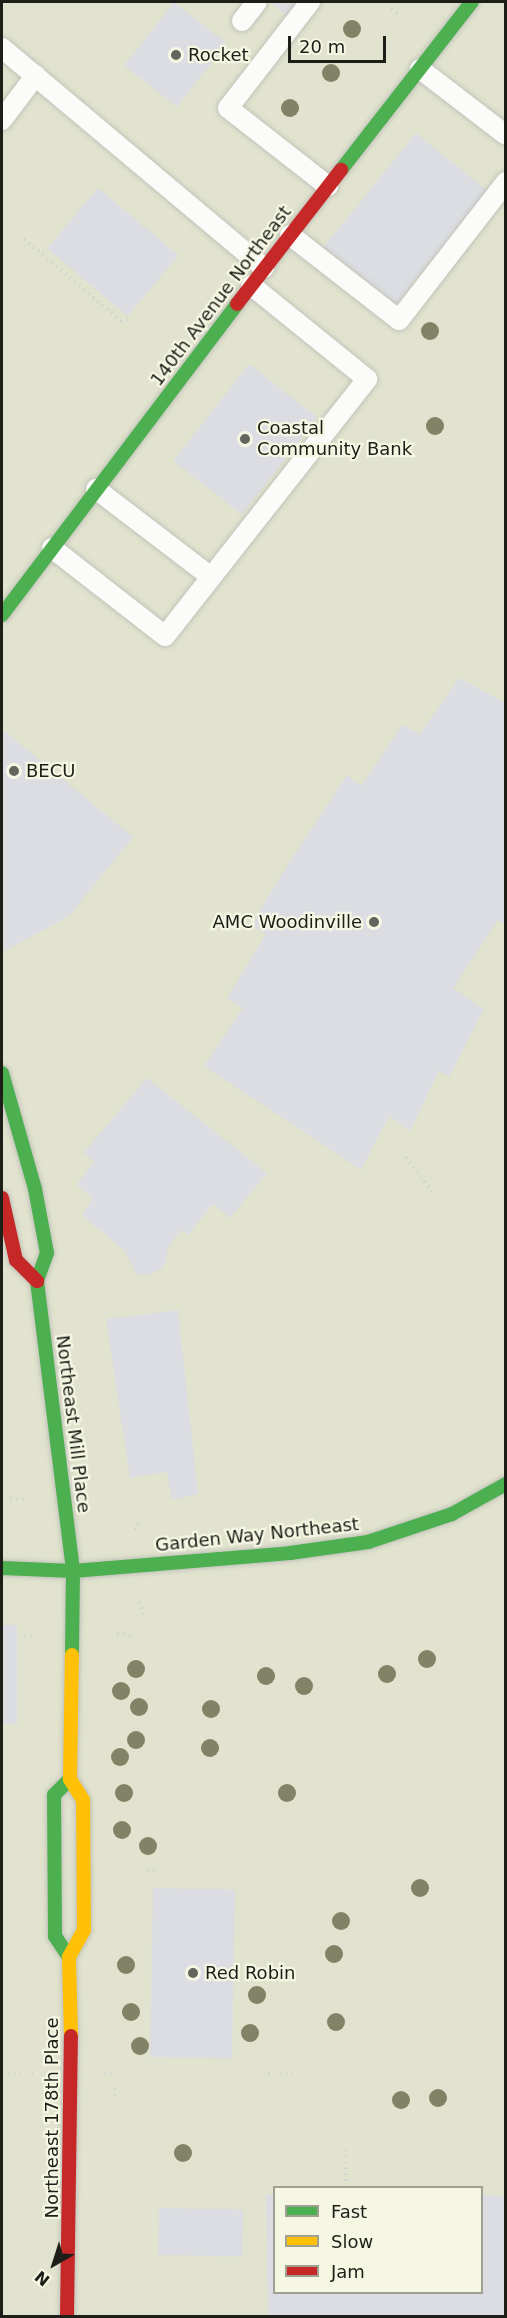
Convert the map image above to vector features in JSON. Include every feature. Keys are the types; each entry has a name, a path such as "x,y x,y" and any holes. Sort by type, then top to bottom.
{"street":[{"name":"140th Avenue Northeast","path":"2,615 264,268 472,2"},
{"name":"Northeast Mill Place","path":"2,1073 36,1189 47,1253 37,1281 73,1571"},
{"path":"2,1198 16,1260 37,1281"},
{"name":"Garden Way Northeast","path":"2,1568 73,1571 290,1553 368,1542 452,1514 506,1484"},
{"path":"69,1957 84,1930 83,1800 70,1779 73,1571"},
{"name":"Northeast 178th Place","path":"67,2316 72,2085 69,1957 55,1936 54,1795 70,1779"}],"lane":[{"path":"242,21 257,2"},
{"path":"310,2 228,108 328,186"},
{"path":"2,48 264,268"},
{"path":"420,69 506,135"},
{"path":"2,120 36,75"},
{"path":"290,235 399,320 506,182"},
{"path":"52,548 165,636 367,378 251,285"},
{"path":"96,489 211,577"}],"path":[{"path":"391,9 399,14"},
{"path":"24,239 121,321 132,318"},
{"path":"406,1157 433,1192"},
{"path":"10,1499 26,1500"},
{"path":"136,1530 139,1518"},
{"path":"140,1602 146,1619"},
{"path":"117,1634 131,1636"},
{"path":"24,1636 35,1635"},
{"path":"147,1870 156,1869"},
{"path":"102,2073 115,2072"},
{"path":"2,2073 34,2073"},
{"path":"268,2073 296,2073"},
{"path":"115,2096 116,2084"},
{"path":"346,2150 346,2181"}],"shaded area":[{"path":"2,2 505,2 505,2316 2,2316"}],"building":[{"name":"Rocket","path":"174,2 227,43 177,107 124,66"},
{"path":"269,2 302,2 290,18"},
{"path":"416,133 487,191 396,304 324,246"},
{"path":"98,188 178,255 128,316 47,249"},
{"name":"Coastal Community Bank","path":"249,364 318,418 242,514 173,461"},
{"name":"AMC Woodinville","path":"459,678 506,703 506,925 498,920 453,988 484,1009 449,1077 439,1071 410,1131 389,1116 361,1170 204,1066 243,1008 227,998 266,934 251,925 292,858 347,775 361,786 402,725 420,734"},
{"path":"2,729 133,837 69,916 5,951 2,943"},
{"path":"147,1078 267,1173 230,1218 213,1204 188,1235 181,1230 167,1249 167,1261 161,1269 148,1275 136,1274 125,1251 82,1215 93,1198 77,1185 94,1161 83,1153"},
{"path":"178,1310 198,1494 172,1500 167,1472 130,1478 106,1319"},
{"path":"2,1625 17,1625 17,1724 2,1724"},
{"name":"Red Robin","path":"153,1888 235,1889 232,2058 150,2057"},
{"path":"266,2195 273,2195 273,2294 483,2294 483,2195 506,2196 506,2316 268,2316"},
{"path":"159,2208 243,2209 242,2256 158,2255"}],"traffic: fast":[{"path":"341,170 472,2"},
{"path":"2,615 237,304"},
{"path":"2,1073 35,1189 47,1253 37,1281 73,1571 72,1655"},
{"path":"2,1568 73,1571 290,1553 368,1542 452,1514 506,1484"},
{"path":"69,1957 55,1936 54,1795 70,1779"}],"traffic: slow":[{"path":"71,2036 69,1957 84,1930 83,1800 70,1779 72,1655"}],"traffic: jam":[{"path":"237,304 341,170"},
{"path":"2,1198 16,1260 37,1281"},
{"path":"67,2316 71,2036"}],"place":[{"name":"Rocket","path":"176,55"},
{"name":"Coastal Community Bank","path":"245,439"},
{"name":"BECU","path":"14,771"},
{"name":"AMC Woodinville","path":"374,922"},
{"name":"Red Robin","path":"193,1973"}]}
